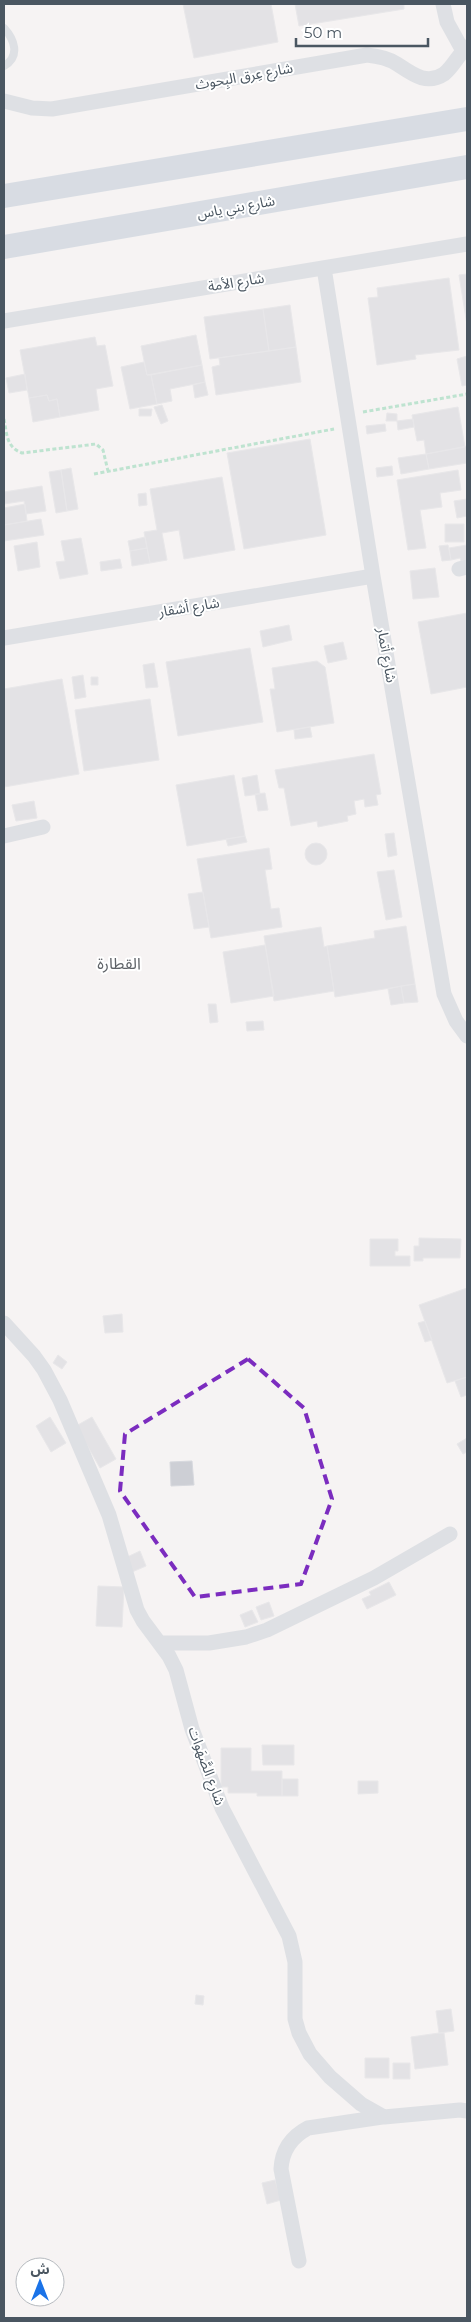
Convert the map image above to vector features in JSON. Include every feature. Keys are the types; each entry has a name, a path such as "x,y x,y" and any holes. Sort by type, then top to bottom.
{"main road":[{"path":"4,196 467,119"},
{"name":"شارع بني ياس","path":"4,248 467,168"}],"street":[{"path":"443,4 447,22 465,49"},
{"name":"شارع عِرق البِحوث","path":"4,101 32,108 52,109 367,55 383,57 419,78 431,78 444,74 465,49"},
{"name":"شارع الأمة","path":"4,321 467,244"},
{"name":"شارع أتمار","path":"324,268 373,576 444,994 452,1014 466,1034"},
{"name":"شارع أشقار","path":"4,638 373,576"},
{"path":"4,836 43,827"},
{"name":"شارع الصَّهَوات","path":"4,1323 34,1356 53,1385 109,1515 137,1610 176,1670 192,1729 222,1808 247,1860 284,1923 295,1962 296,2019 304,2044 317,2064 342,2089 368,2110 384,2117"},
{"path":"160,1643 209,1643 237,1639 267,1630 374,1578 450,1534"},
{"path":"299,2261 281,2161 288,2145 300,2132 308,2128 384,2117 460,2110 467,2111"}],"lane":[{"path":"4,28 13,40 15,49 13,57 4,66"}],"path":[{"path":"94,474 467,394"},
{"path":"4,419 9,445 15,450 22,453 96,444 102,450 108,472"}],"highlighted area":[{"path":"248,1359 304,1408 332,1499 301,1584 195,1597 120,1491 125,1434"}],"building":[{"path":"183,4 271,4 278,42 194,58"},
{"path":"295,4 404,4 404,9 299,26"},
{"path":"467,274 467,325 459,275"},
{"path":"449,278 459,350 415,355 416,359 377,365 368,298 378,297 377,288"},
{"path":"290,305 296,347 269,351 263,309"},
{"path":"263,309 269,351 210,359 204,317"},
{"path":"196,335 202,365 147,375 141,346"},
{"path":"95,337 97,346 105,345 113,386 96,389 99,410 60,417 57,399 49,401 47,395 29,398 20,350"},
{"path":"296,347 301,382 216,395 212,367 220,365 219,358"},
{"path":"467,356 467,385 462,386 457,359"},
{"path":"144,362 147,375 151,375 157,404 130,409 121,367"},
{"path":"202,365 205,382 170,389 172,401 157,404 151,375"},
{"path":"25,374 27,390 9,393 6,378"},
{"path":"205,382 208,395 195,398 193,385"},
{"path":"47,395 49,401 57,399 60,417 33,422 29,398"},
{"path":"162,405 168,421 161,424 154,407"},
{"path":"458,407 465,447 426,454 424,440 417,441 412,415"},
{"path":"139,409 152,409 151,416 139,416"},
{"path":"387,413 397,414 397,421 386,421"},
{"path":"413,419 414,427 398,430 397,421"},
{"path":"385,424 386,431 367,434 366,426"},
{"path":"310,439 326,535 244,549 227,453"},
{"path":"467,446 467,463 429,469 426,454"},
{"path":"426,454 429,469 401,474 398,458"},
{"path":"392,466 393,475 377,477 376,468"},
{"path":"71,468 78,509 67,511 61,470"},
{"path":"61,470 67,511 56,513 49,472"},
{"path":"458,470 461,490 440,493 442,507 420,510 426,548 408,550 397,480"},
{"path":"222,477 235,550 184,559 179,530 162,533 167,560 150,563 144,532 157,530 150,489"},
{"path":"42,486 46,511 26,514 24,501 4,504 4,492"},
{"path":"146,493 147,505 139,506 138,494"},
{"path":"467,499 467,516 457,518 454,501"},
{"path":"25,504 27,521 4,525 4,508"},
{"path":"41,519 44,535 4,541 4,525"},
{"path":"445,524 464,524 464,542 445,542"},
{"path":"145,537 147,548 130,551 128,541"},
{"path":"81,538 88,574 60,579 56,562 65,561 61,541"},
{"path":"37,542 40,567 18,571 14,546"},
{"path":"448,545 451,560 442,561 439,546"},
{"path":"467,545 467,560 461,561 460,558 451,560 449,548"},
{"path":"147,548 150,563 132,566 130,551"},
{"path":"120,559 122,568 101,571 100,562"},
{"path":"435,568 439,597 413,599 410,571"},
{"path":"467,613 467,687 431,694 418,622"},
{"path":"289,625 292,640 263,647 260,631"},
{"path":"343,642 347,659 328,663 324,646"},
{"path":"250,648 263,722 178,736 166,662"},
{"path":"317,661 325,667 334,723 277,732 270,689 275,689 272,668"},
{"path":"154,663 158,687 146,688 143,665"},
{"path":"83,675 86,697 75,699 72,677"},
{"path":"91,677 98,677 98,685 91,685"},
{"path":"62,679 79,774 4,787 4,689"},
{"path":"150,699 159,760 84,771 75,710"},
{"path":"310,727 312,737 295,739 294,730"},
{"path":"374,754 381,794 376,795 378,805 365,807 364,799 354,801 356,814 347,816 348,821 318,827 317,821 291,826 284,788 279,788 275,770"},
{"path":"234,775 245,836 187,846 176,785"},
{"path":"257,775 260,794 245,796 242,778"},
{"path":"265,793 268,810 258,811 255,794"},
{"path":"34,801 37,818 16,821 12,805"},
{"path":"394,833 397,855 388,857 385,834"},
{"path":"245,836 247,842 228,846 226,839"},
{"path":"316,843 324,846 327,854 324,862 316,865 308,862 305,854 308,846"},
{"path":"269,848 272,869 265,870 271,909 279,908 282,927 211,938 197,859"},
{"path":"394,870 402,917 386,920 377,872"},
{"path":"203,892 209,927 194,929 188,894"},
{"path":"406,926 415,984 335,997 327,946 375,938 374,931"},
{"path":"321,927 324,947 327,946 334,991 274,1001 264,936"},
{"path":"265,945 274,996 231,1003 223,952"},
{"path":"415,984 418,1002 404,1003 401,986"},
{"path":"401,986 404,1003 391,1005 388,989"},
{"path":"208,1004 216,1004 218,1022 210,1023"},
{"path":"263,1021 264,1030 247,1031 246,1022"},
{"path":"419,1238 461,1239 460,1258 423,1258 423,1261 414,1261 414,1246 419,1246"},
{"path":"370,1239 398,1239 398,1251 395,1251 395,1256 410,1256 410,1266 370,1266"},
{"path":"467,1288 467,1377 447,1383 419,1305"},
{"path":"122,1314 123,1332 105,1333 103,1316"},
{"path":"425,1321 432,1340 425,1342 418,1323"},
{"path":"58,1355 67,1362 62,1369 53,1363"},
{"path":"467,1377 467,1395 461,1397 455,1381"},
{"path":"50,1417 66,1443 51,1452 36,1426"},
{"path":"92,1417 116,1459 100,1468 76,1426"},
{"path":"467,1438 467,1452 463,1454 457,1444"},
{"path":"192,1461 194,1485 171,1486 170,1462"},
{"path":"140,1551 146,1566 132,1572 125,1558"},
{"path":"389,1582 396,1595 367,1609 362,1599 371,1595 369,1592"},
{"path":"98,1586 124,1587 122,1627 96,1626"},
{"path":"269,1602 274,1616 261,1620 256,1607"},
{"path":"252,1610 258,1622 245,1627 240,1615"},
{"path":"262,1745 294,1745 294,1765 263,1765"},
{"path":"221,1748 251,1748 251,1771 282,1771 282,1796 257,1796 257,1793 228,1793 228,1787 221,1787"},
{"path":"282,1779 298,1779 298,1796 282,1796"},
{"path":"358,1781 378,1781 378,1793 358,1794"},
{"path":"196,1995 204,1996 203,2005 195,2004"},
{"path":"451,2009 454,2031 439,2033 436,2011"},
{"path":"444,2033 448,2065 415,2069 411,2037"},
{"path":"365,2058 389,2058 389,2078 365,2078"},
{"path":"393,2063 410,2063 410,2079 393,2079"},
{"path":"275,2180 281,2200 267,2204 262,2183"}],"district":[{"name":"القطارة","path":"119,963"}]}
